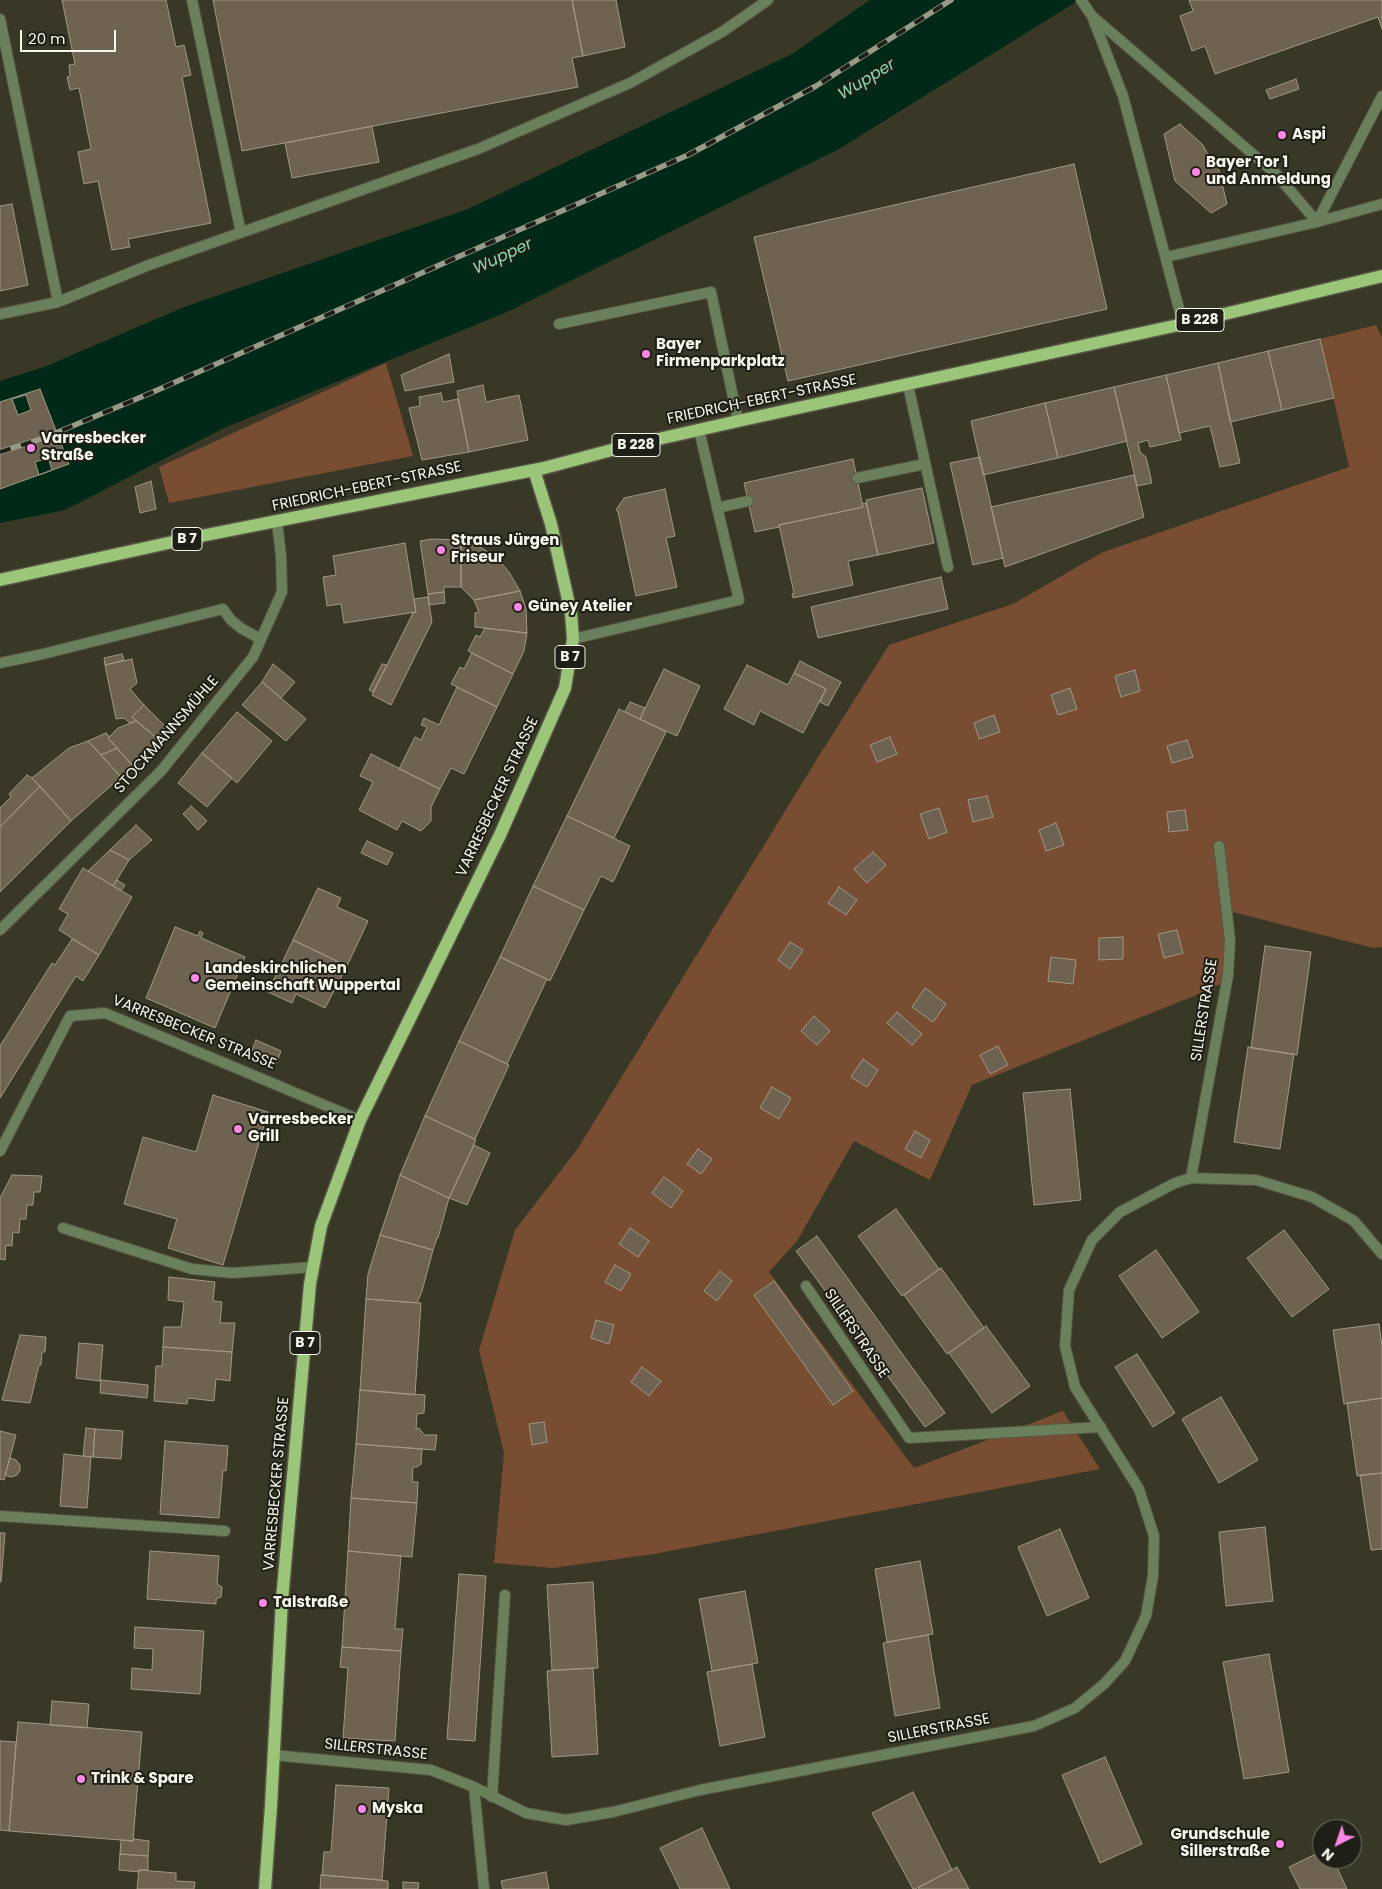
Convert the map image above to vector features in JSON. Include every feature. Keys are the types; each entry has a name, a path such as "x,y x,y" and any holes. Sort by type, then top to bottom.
{"main road":[{"name":"FRIEDRICH-EBERT-STRASSE","path":"0,580 191,538 534,470 738,421 1183,324 1382,276"},
{"name":"VARRESBECKER STRASSE","path":"265,1889 272,1806 282,1600 310,1284 321,1226 360,1120 500,835 565,688 573,639 571,613 551,524 534,470"}],"street":[{"path":"192,0 241,233"},
{"path":"0,314 58,302 149,265 478,149 630,83 722,32 768,0"},
{"path":"1081,0 1092,16 1123,96 1183,324"},
{"path":"1092,16 1276,174 1317,222"},
{"path":"0,19 58,302"},
{"path":"1317,222 1382,96"},
{"path":"1166,257 1317,222 1382,204"},
{"path":"559,324 710,292 738,421"},
{"path":"908,385 948,567"},
{"path":"573,639 739,600 699,430"},
{"path":"857,478 925,464"},
{"path":"717,508 748,501"},
{"name":"STOCKMANNSMÜHLE","path":"0,930 160,771 253,657 282,592 282,556 277,522"},
{"path":"0,664 223,609 231,620 242,629 261,639"},
{"name":"SILLERSTRASSE","path":"1191,1178 1228,975 1230,940 1219,846"},
{"name":"VARRESBECKER STRASSE","path":"0,1151 70,1016 105,1012 360,1120"},
{"name":"SILLERSTRASSE","path":"273,1755 431,1770 474,1787 526,1813 566,1820 613,1812 719,1786 1034,1726 1076,1708 1104,1684 1125,1661 1146,1616 1153,1576 1154,1536 1139,1489 1075,1386 1065,1346 1069,1290 1092,1240 1120,1212 1175,1183 1191,1178 1256,1180 1312,1197 1354,1221 1382,1254"},
{"path":"63,1228 192,1268 233,1274 313,1267"},
{"name":"SILLERSTRASSE","path":"806,1286 909,1438 1100,1427"},
{"path":"0,1516 225,1531"},
{"path":"492,1797 505,1595"},
{"path":"474,1787 484,1889"}],"shaded area":[{"path":"1376,325 1382,337 1382,947 1373,948 1233,912 1232,979 972,1085 930,1180 854,1141 797,1241 769,1272 914,1468 1063,1411 1100,1469 654,1554 553,1568 494,1563 504,1453 479,1350 515,1230 578,1148 889,645 1013,604 1103,552 1349,467 1320,339"},
{"path":"386,363 413,456 169,503 159,467"}],"water":[{"name":"Wupper","path":"870,0 1079,0 839,149 507,312 224,428 65,510 0,523 0,381 44,367 184,307 468,209 792,54"}],"building":[{"path":"62,0 166,0 176,47 184,45 191,75 182,77 211,223 128,239 130,247 112,250 98,181 84,184 78,152 91,149 79,88 70,90 67,77 70,76 69,65 75,64"},
{"path":"213,0 572,0 583,56 572,58 578,87 242,151"},
{"path":"572,0 616,0 625,47 583,56"},
{"path":"1189,0 1382,0 1382,29 1378,17 1215,74 1205,46 1192,51 1180,16 1193,11"},
{"path":"1296,79 1299,89 1270,99 1266,90"},
{"name":"Bayer Tor 1 und Anmeldung","path":"1180,124 1203,145 1207,153 1217,163 1227,204 1211,213 1175,181 1164,134"},
{"path":"372,126 379,162 292,178 285,143"},
{"path":"1074,164 1107,309 788,381 754,237"},
{"path":"12,204 28,285 0,291 0,206"},
{"path":"1320,339 1334,398 1282,410 1268,351"},
{"path":"1268,351 1282,410 1230,422 1218,363"},
{"path":"449,354 454,382 405,391 401,375"},
{"path":"1218,363 1240,463 1220,467 1210,426 1179,433 1166,375"},
{"path":"1166,375 1181,440 1150,447 1148,440 1138,443 1140,452 1146,457 1152,483 1137,486 1114,387"},
{"path":"483,385 486,402 519,395 528,440 469,452 457,391"},
{"path":"1114,387 1127,441 1058,458 1045,403"},
{"name":"Varresbecker Straße","path":"40,389 69,464 0,489 0,402"},
{"path":"441,393 443,402 458,399 469,452 422,460 409,408 420,406 419,397"},
{"path":"26,395 31,410 18,415 12,399"},
{"path":"1045,403 1058,458 983,475 971,421"},
{"path":"980,457 1003,558 973,565 950,463"},
{"path":"48,458 52,470 39,475 35,462"},
{"path":"853,459 863,507 755,532 744,483"},
{"path":"1134,475 1144,517 1005,567 991,507"},
{"path":"151,481 156,509 140,513 135,487"},
{"path":"922,488 934,543 878,555 866,500"},
{"path":"665,489 675,536 666,538 677,587 636,596 616,510 624,498"},
{"path":"866,503 878,555 848,561 853,585 793,598 792,594 794,593 779,525 863,507 862,504"},
{"path":"432,539 461,540 461,587 444,587 444,592 428,594 420,541"},
{"path":"461,540 480,547 496,557 509,572 520,591 474,600 461,587"},
{"path":"405,543 416,612 344,623 341,604 327,606 323,577 336,575 333,556"},
{"path":"941,577 948,609 818,638 811,607"},
{"path":"520,591 526,609 527,633 475,627 475,613 479,612 474,600"},
{"path":"444,592 445,603 429,605 428,594"},
{"path":"428,597 432,622 391,705 372,695 413,613 416,612 414,599"},
{"path":"485,628 527,633 524,651 513,674 468,651 476,635 480,637"},
{"path":"472,653 513,674 497,707 451,684 460,667 464,669"},
{"path":"122,654 124,660 105,665 104,658"},
{"path":"132,659 137,683 130,689 144,705 132,717 136,721 130,723 124,718 116,719 105,665"},
{"path":"800,661 841,682 828,706 820,702 826,689 794,673"},
{"path":"273,664 295,682 281,698 262,682"},
{"path":"382,664 387,665 373,692 369,690"},
{"path":"747,665 788,685 794,673 826,689 803,733 760,711 754,725 724,709"},
{"path":"664,669 700,686 677,736 640,719"},
{"path":"1135,670 1140,691 1121,697 1115,676"},
{"path":"262,682 306,719 286,741 242,705"},
{"path":"457,687 497,707 464,774 451,768 440,789 399,769 415,737 421,740 427,727 421,725 424,718 439,725"},
{"path":"1070,688 1077,709 1058,715 1051,695"},
{"path":"630,702 645,708 640,719 625,712"},
{"path":"144,705 167,728 158,739 132,717"},
{"path":"619,709 666,732 614,838 567,816"},
{"path":"237,712 272,741 237,783 202,753"},
{"path":"994,715 1000,732 979,739 974,723"},
{"path":"136,721 158,739 133,766 108,738 118,728"},
{"path":"106,733 117,748 101,755 88,741"},
{"path":"890,737 897,754 877,762 870,745"},
{"path":"1187,740 1193,757 1172,763 1167,746"},
{"path":"88,741 121,777 71,821 32,778 69,748"},
{"path":"117,748 133,766 121,777 101,755"},
{"path":"202,753 232,778 207,807 178,783"},
{"path":"371,754 440,789 431,807 431,821 421,831 402,821 397,830 359,810 373,782 360,776"},
{"path":"27,775 40,786 0,827 0,808 11,797 9,794"},
{"path":"40,786 71,821 0,892 0,827"},
{"path":"987,796 993,817 973,822 968,800"},
{"path":"191,806 207,821 198,830 183,814"},
{"path":"939,808 947,832 929,839 920,814"},
{"path":"1185,810 1188,830 1169,832 1167,812"},
{"path":"567,816 630,846 613,882 601,876 584,910 533,886"},
{"path":"1056,823 1064,845 1046,851 1039,830"},
{"path":"136,825 152,840 129,860 110,850"},
{"path":"367,841 393,853 387,865 361,853"},
{"path":"110,850 129,860 113,886 88,871"},
{"path":"873,852 886,865 867,883 854,869"},
{"path":"83,868 132,897 99,955 59,930 68,914 59,909"},
{"path":"117,880 125,885 121,891 113,886"},
{"path":"533,886 584,910 550,981 500,957"},
{"path":"839,887 857,900 846,915 828,903"},
{"path":"318,888 341,898 337,907 368,921 347,966 293,940"},
{"name":"Landeskirchlichen Gemeinschaft Wuppertal","path":"175,927 198,936 200,931 203,933 201,938 245,957 215,1028 146,998"},
{"path":"1177,930 1183,953 1164,958 1158,934"},
{"path":"1123,937 1123,959 1099,960 1099,938"},
{"path":"72,939 99,955 83,981 76,976 0,1098 0,1046 52,963 55,965"},
{"path":"293,940 347,966 325,1008 296,994 292,1003 268,992"},
{"path":"790,942 803,950 790,969 778,960"},
{"path":"1265,946 1311,952 1297,1055 1251,1048"},
{"path":"500,957 547,979 507,1064 459,1041"},
{"path":"1051,957 1076,960 1073,984 1048,981"},
{"path":"925,988 946,1004 933,1022 912,1007"},
{"path":"897,1012 922,1034 912,1045 887,1023"},
{"path":"814,1016 830,1031 817,1045 801,1031"},
{"path":"256,1040 281,1051 276,1064 251,1053"},
{"path":"459,1041 509,1065 475,1139 425,1116"},
{"path":"998,1046 1008,1065 990,1074 980,1055"},
{"path":"1248,1047 1294,1054 1280,1149 1234,1142"},
{"path":"863,1059 878,1070 867,1087 851,1077"},
{"path":"772,1087 791,1098 779,1119 760,1108"},
{"path":"1070,1089 1081,1200 1034,1205 1023,1093"},
{"path":"213,1095 268,1112 223,1265 168,1248 177,1219 124,1204 143,1137 196,1152"},
{"path":"425,1116 476,1140 449,1198 400,1175"},
{"path":"915,1131 930,1140 921,1158 905,1149"},
{"path":"474,1145 490,1153 467,1205 449,1198"},
{"path":"698,1149 712,1159 701,1174 687,1164"},
{"path":"12,1175 42,1176 40,1192 34,1192 33,1205 27,1205 26,1219 20,1219 19,1233 13,1232 12,1246 6,1245 5,1260 0,1259 0,1198"},
{"path":"400,1175 449,1198 433,1250 380,1235"},
{"path":"664,1177 683,1191 671,1208 652,1193"},
{"path":"896,1209 939,1269 902,1296 858,1236"},
{"path":"630,1228 649,1241 638,1257 619,1244"},
{"path":"1284,1230 1329,1289 1292,1317 1247,1258"},
{"path":"380,1235 433,1250 417,1303 366,1299 368,1274"},
{"path":"817,1236 945,1413 925,1427 796,1251"},
{"path":"1156,1250 1199,1312 1162,1338 1119,1276"},
{"path":"615,1265 631,1274 621,1291 605,1282"},
{"path":"941,1268 984,1328 947,1354 904,1295"},
{"path":"720,1271 732,1281 717,1301 704,1291"},
{"path":"169,1277 215,1282 213,1301 222,1302 220,1323 235,1323 232,1352 163,1347 164,1327 181,1327 184,1302 168,1300"},
{"path":"774,1281 853,1391 833,1405 754,1295"},
{"path":"366,1299 421,1303 415,1395 360,1390"},
{"path":"596,1320 614,1325 609,1344 591,1338"},
{"path":"1379,1324 1382,1346 1382,1398 1344,1404 1333,1330"},
{"path":"986,1326 1030,1386 992,1413 949,1353"},
{"path":"20,1335 46,1337 45,1352 42,1352 41,1365 39,1365 30,1403 2,1400"},
{"path":"79,1343 103,1345 100,1381 76,1378"},
{"path":"163,1347 232,1352 230,1381 216,1379 214,1401 188,1398 187,1404 154,1401 156,1366 162,1366"},
{"path":"1137,1354 1175,1413 1153,1427 1115,1367"},
{"path":"642,1367 661,1381 649,1396 631,1382"},
{"path":"101,1380 148,1385 147,1398 100,1393"},
{"path":"360,1390 425,1395 424,1413 417,1414 416,1429 419,1428 424,1435 437,1435 435,1450 356,1444"},
{"path":"1221,1397 1258,1460 1219,1483 1182,1419"},
{"path":"1382,1398 1382,1473 1357,1476 1347,1403"},
{"path":"544,1422 547,1442 532,1445 529,1424"},
{"path":"86,1428 95,1429 93,1457 83,1456"},
{"path":"95,1429 123,1431 121,1459 93,1457"},
{"path":"0,1431 16,1435 4,1480 0,1479"},
{"path":"165,1441 228,1446 226,1471 223,1470 219,1518 160,1514"},
{"path":"356,1444 422,1449 421,1464 413,1467 412,1482 418,1482 417,1503 351,1498"},
{"path":"64,1454 91,1457 87,1508 60,1506"},
{"path":"10,1458 16,1460 20,1465 17,1475 11,1477 5,1475"},
{"path":"1382,1473 1382,1549 1371,1550 1360,1475"},
{"path":"351,1498 417,1503 412,1557 348,1551"},
{"path":"1265,1527 1273,1601 1226,1606 1219,1532"},
{"path":"1060,1529 1089,1598 1047,1616 1018,1547"},
{"path":"0,1533 5,1533 1,1582 0,1582"},
{"path":"150,1551 219,1556 217,1584 222,1587 221,1597 216,1599 216,1604 147,1599"},
{"path":"348,1551 401,1556 395,1629 403,1629 401,1651 342,1647"},
{"path":"920,1561 933,1634 887,1642 875,1569"},
{"path":"459,1574 486,1576 475,1741 447,1739"},
{"path":"593,1582 598,1668 552,1670 547,1585"},
{"path":"745,1591 758,1663 712,1671 699,1599"},
{"path":"135,1627 204,1631 200,1694 131,1689 132,1668 152,1670 153,1649 134,1648"},
{"path":"928,1635 940,1708 895,1716 883,1643"},
{"path":"342,1647 401,1651 395,1741 343,1738 348,1668 340,1667"},
{"path":"1269,1654 1289,1772 1244,1779 1223,1662"},
{"path":"752,1664 765,1737 720,1746 707,1672"},
{"path":"593,1668 598,1754 552,1757 547,1671"},
{"path":"52,1701 89,1704 87,1728 50,1725"},
{"path":"18,1722 142,1732 133,1841 9,1831"},
{"path":"0,1741 16,1742 9,1831 0,1830"},
{"path":"1105,1757 1142,1844 1100,1863 1062,1775"},
{"path":"336,1785 389,1788 382,1880 322,1875 324,1852 331,1852"},
{"path":"913,1792 952,1870 915,1889 913,1889 872,1813"},
{"path":"702,1828 730,1889 680,1889 660,1848"},
{"path":"134,1839 149,1841 148,1856 120,1854 121,1840 133,1841"},
{"path":"120,1854 148,1856 148,1870 139,1870 139,1872 119,1870"},
{"path":"1312,1856 1312,1869 1338,1869 1347,1889 1300,1889 1289,1867"},
{"path":"957,1867 969,1889 918,1888"},
{"path":"139,1870 176,1873 176,1881 195,1882 194,1889 137,1889"},
{"path":"546,1872 549,1889 503,1889 501,1881"},
{"path":"321,1875 388,1881 388,1889 320,1889"},
{"path":"403,1882 419,1883 418,1889 403,1889"}],"railway":[{"path":"0,452 44,438 153,392 688,155 816,86 951,0"}],"place":[{"name":"Aspi","path":"1282,135"},
{"name":"Bayer Tor 1 und Anmeldung","path":"1196,172"},
{"name":"Bayer Firmenparkplatz","path":"646,354"},
{"name":"Varresbecker Straße","path":"31,448"},
{"name":"Straus Jürgen Friseur","path":"441,550"},
{"name":"Güney Atelier","path":"518,607"},
{"name":"Landeskirchlichen Gemeinschaft Wuppertal","path":"195,978"},
{"name":"Varresbecker Grill","path":"238,1129"},
{"name":"Talstraße","path":"263,1603"},
{"name":"Trink & Spare","path":"81,1779"},
{"name":"Myska","path":"362,1809"},
{"name":"Grundschule Sillerstraße","path":"1280,1844"}]}
